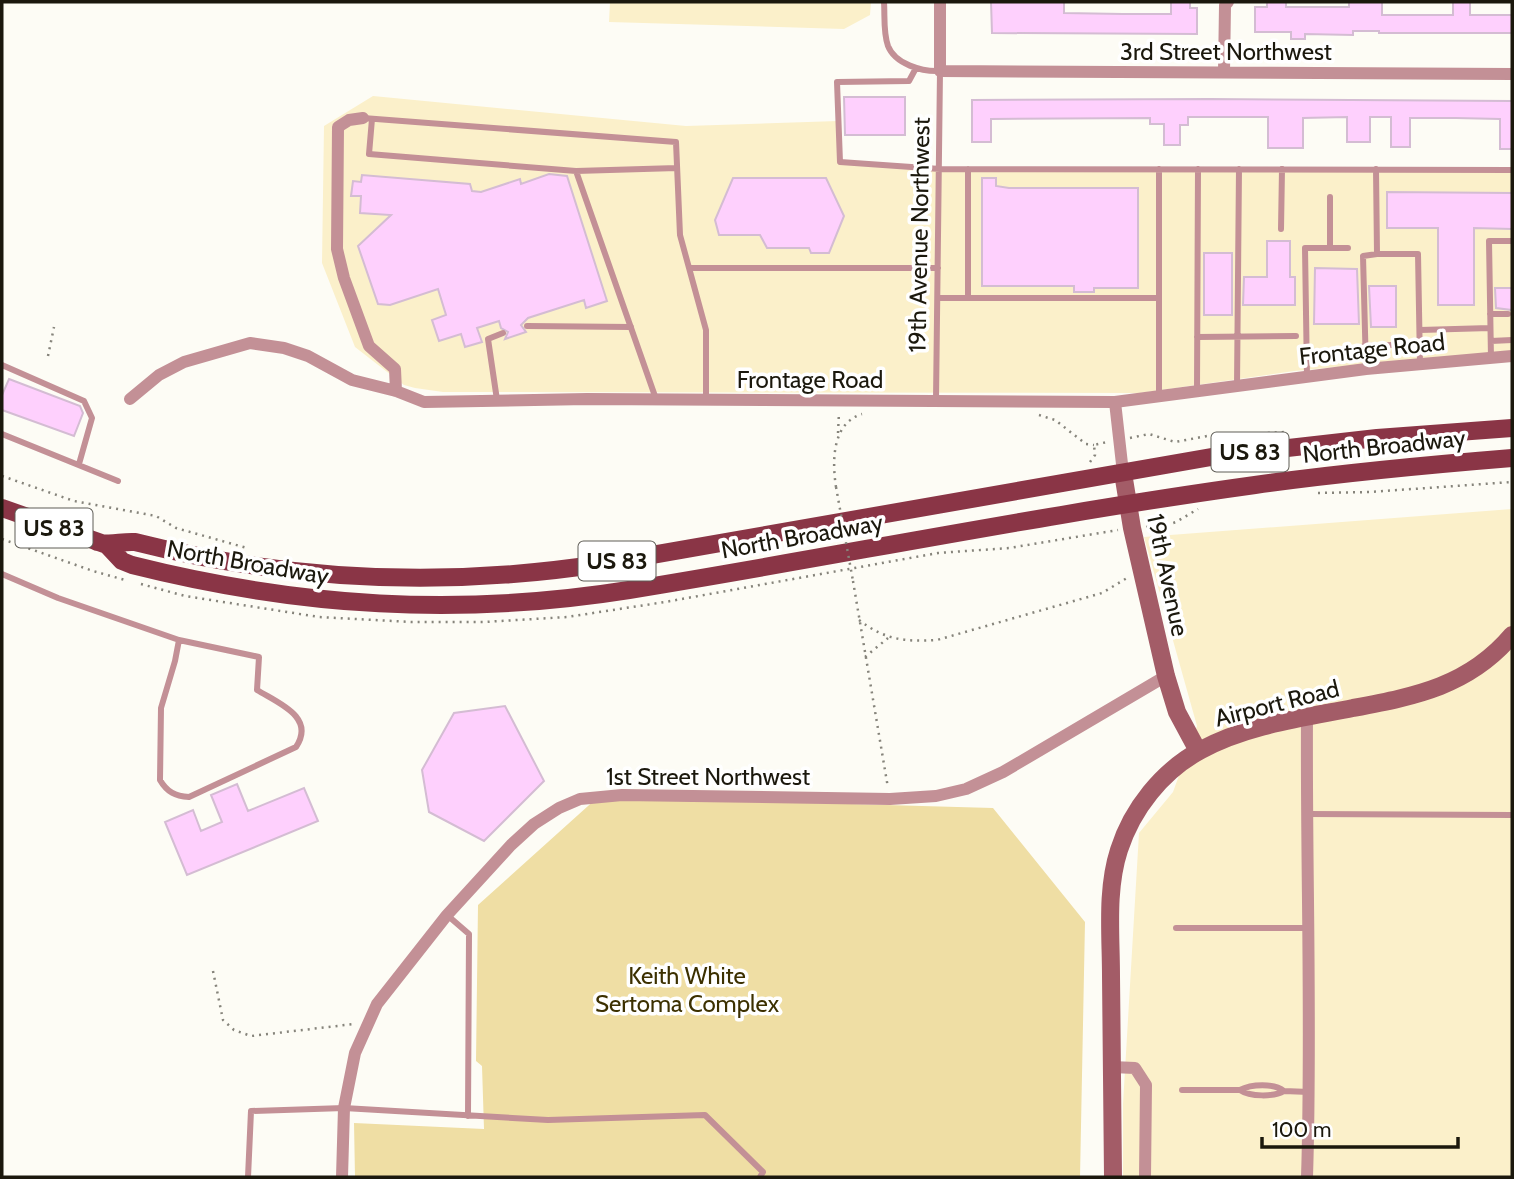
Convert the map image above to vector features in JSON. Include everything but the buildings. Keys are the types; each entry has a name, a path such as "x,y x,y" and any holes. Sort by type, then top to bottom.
{"main road":[{"name":"North Broadway","path":"107,545 123,541 135,542 227,562 323,574 393,578 500,576 606,563 1274,448 1512,428"},
{"name":"North Broadway","path":"2,508 107,545 121,561 132,565 226,587 367,604 499,605 640,588 1128,504 1343,474 1512,458"}],"street":[{"path":"940,2 940,71"},
{"path":"1224,72 1227,2"},
{"name":"3rd Street Northwest","path":"940,71 1512,74"},
{"path":"368,118 349,120 338,127 337,249 344,278 369,346 394,369 396,391"},
{"name":"Frontage Road","path":"130,399 159,375 184,362 250,343 284,348 308,356 352,380 396,391 424,402 656,399 1115,402 1366,369 1512,356"},
{"name":"19th Avenue","path":"1115,402 1128,504 1166,676 1177,712 1198,751"},
{"name":"Airport Road","path":"1113,1177 1110,901 1118,852 1138,808 1174,768 1198,751 1245,731 1434,690 1482,665 1512,635"},
{"name":"1st Street Northwest","path":"342,1177 344,1108 355,1053 377,1004 447,915 512,845 534,824 559,808 580,799 622,795 890,799 936,796 966,789 1051,746 1166,676"},
{"path":"1307,717 1307,1177"},
{"path":"1112,1067 1135,1068 1146,1085 1147,1177"}],"lane":[{"path":"884,2 889,49 905,64 928,72 940,71"},
{"path":"916,68 909,81 837,82 840,162 940,169 1512,170"},
{"name":"19th Avenue Northwest","path":"936,400 940,71"},
{"path":"677,169 576,171 369,153 368,118 676,142 680,235 706,330 706,399"},
{"path":"968,169 968,298"},
{"path":"1159,169 1159,397"},
{"path":"1197,392 1198,169"},
{"path":"1237,386 1239,169"},
{"path":"1281,229 1282,169"},
{"path":"1377,169 1377,254"},
{"path":"576,171 656,399"},
{"path":"1330,197 1330,248"},
{"path":"1492,358 1489,241 1512,241"},
{"path":"1307,377 1305,248 1348,248"},
{"path":"1366,369 1363,256 1377,254 1418,254 1420,364"},
{"path":"689,268 938,268"},
{"path":"938,298 1159,298"},
{"path":"1490,314 1508,314"},
{"path":"527,326 631,327"},
{"path":"1420,330 1490,328"},
{"path":"497,400 488,339 503,332"},
{"path":"1197,337 1296,335"},
{"path":"1491,341 1512,341"},
{"path":"1364,346 1420,344"},
{"path":"2,367 84,401 92,418 79,464"},
{"path":"2,434 118,481"},
{"path":"2,574 58,598 178,640 259,657 257,690 292,713 302,726 302,738 296,747 189,797 177,796 166,789 160,780 161,708 175,661 178,640"},
{"path":"1307,814 1512,815"},
{"path":"447,915 469,934 468,1116"},
{"path":"1176,928 1307,928"},
{"path":"1182,1090 1240,1090 1246,1094 1309,1092"},
{"path":"248,1177 251,1111 344,1108 548,1120 705,1115 763,1172 760,1177"}],"path":[{"path":"48,356 54,327"},
{"path":"839,400 834,472 890,799"},
{"path":"838,433 852,417 866,413"},
{"path":"1040,415 1055,420 1086,444 1094,445 1149,434 1175,442 1207,436 1290,432"},
{"path":"1089,463 1095,455 1094,445"},
{"path":"2,476 74,502 156,516 176,528 251,549"},
{"path":"830,509 844,507"},
{"path":"1114,531 1119,537"},
{"path":"859,620 875,633 888,638 937,640 1102,593 1129,577 1131,572"},
{"path":"865,657 888,638"},
{"path":"213,971 223,1020 234,1030 251,1036 368,1022"}],"shaded area":[{"path":"610,2 871,2 870,15 844,29 609,22"},
{"path":"373,96 686,126 838,121 840,162 940,169 1512,171 1512,351 1294,371 1140,393 443,392 415,388 404,385 355,347 322,263 324,126"},
{"path":"1512,509 1512,1177 1123,1177 1123,1104 1139,833 1173,792 1197,726 1144,537"}],"green space":[{"name":"Keith White Sertoma Complex","path":"598,797 993,808 1085,922 1080,1177 355,1177 354,1123 484,1129 482,1066 476,1061 478,905"}]}
